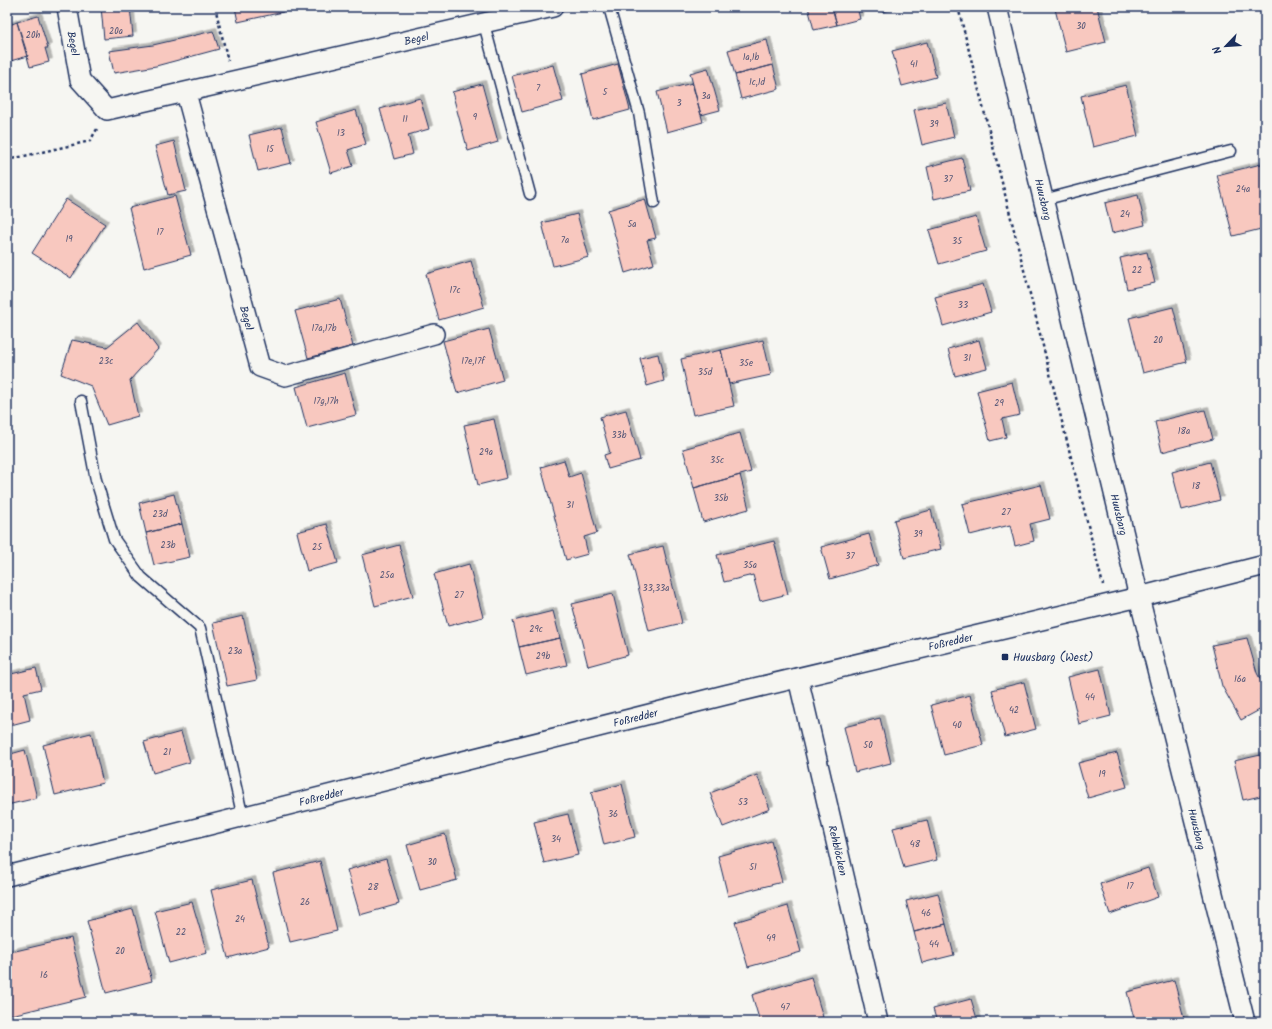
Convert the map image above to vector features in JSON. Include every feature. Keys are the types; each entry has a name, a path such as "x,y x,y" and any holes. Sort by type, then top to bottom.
{"street":[{"name":"Begel","path":"67,7 80,80 107,110 186,93 553,7"},
{"name":"Huusbarg","path":"1000,8 1043,200 1139,597 1245,1022"},
{"name":"Begel","path":"186,93 260,367 285,376 434,334"},
{"name":"Foßredder","path":"7,876 243,818 724,695 1139,597 1265,564"},
{"name":"Rehblöcken","path":"798,678 878,1022"}],"lane":[{"path":"609,7 639,112 654,203"},
{"path":"484,24 530,194"},
{"path":"1043,200 1231,151"},
{"path":"81,401 96,480 114,539 141,577 200,628 243,818"}],"path":[{"path":"215,7 233,82"},
{"path":"958,7 1108,604"},
{"path":"7,160 90,141 107,110"}],"building":[{"path":"101,7 130,7 133,36 104,39"},
{"path":"235,7 282,7 283,12 238,22"},
{"path":"808,7 832,7 837,25 814,30"},
{"path":"832,7 857,7 860,19 837,25"},
{"path":"880,7 903,7 882,12"},
{"path":"1063,7 1097,7 1106,42 1066,52 1055,9"},
{"path":"38,16 48,48 45,48 49,62 30,67 17,22"},
{"path":"17,22 28,56 7,62 7,26"},
{"path":"213,31 219,49 156,66 114,73 109,51 153,45"},
{"path":"767,40 773,65 735,75 728,50"},
{"path":"927,42 936,77 902,86 892,51"},
{"path":"618,64 630,110 593,120 582,74"},
{"path":"553,65 563,101 522,112 512,76"},
{"path":"773,65 779,89 741,99 735,75"},
{"path":"708,68 720,110 701,115 690,73"},
{"path":"692,83 703,122 667,132 657,92"},
{"path":"482,84 498,142 468,151 452,92"},
{"path":"1126,85 1138,136 1093,147 1081,96"},
{"path":"420,98 429,129 408,135 413,154 394,159 380,109"},
{"path":"946,103 954,137 922,145 914,110"},
{"path":"356,110 366,144 348,150 353,166 331,173 316,122"},
{"path":"282,127 291,163 258,171 249,135"},
{"path":"174,141 186,191 168,195 155,146"},
{"path":"962,158 970,191 934,199 927,167"},
{"path":"1265,163 1265,203 1261,204 1265,228 1233,236 1217,175"},
{"path":"1138,195 1145,225 1112,233 1105,203"},
{"path":"175,196 191,255 144,268 129,208"},
{"path":"66,199 105,224 71,278 32,253"},
{"path":"645,199 656,238 647,240 654,264 625,273 608,210"},
{"path":"577,214 589,257 553,266 542,223"},
{"path":"976,217 986,251 939,264 929,230"},
{"path":"1147,252 1155,283 1127,289 1120,258"},
{"path":"471,261 484,307 439,320 426,274"},
{"path":"983,284 991,312 943,326 935,297"},
{"path":"340,299 353,346 308,358 295,311"},
{"path":"1173,307 1187,362 1143,373 1129,318"},
{"path":"138,322 158,349 130,380 138,416 107,425 91,386 61,374 72,340 107,347"},
{"path":"489,329 503,380 457,393 443,341"},
{"path":"763,340 771,375 729,384 721,350"},
{"path":"979,340 987,368 955,376 948,349"},
{"path":"721,350 734,406 693,415 681,359"},
{"path":"658,354 664,381 647,386 640,358"},
{"path":"345,373 356,415 307,428 296,387"},
{"path":"1012,382 1020,415 1002,419 1006,437 990,441 977,391"},
{"path":"626,410 640,460 608,469 604,455 610,453 600,417"},
{"path":"1205,410 1213,439 1162,452 1155,422"},
{"path":"494,419 507,478 478,485 464,425"},
{"path":"740,433 751,472 694,488 683,449"},
{"path":"564,460 569,477 581,473 597,533 584,537 588,554 566,560 541,467"},
{"path":"1210,462 1220,500 1182,510 1172,472"},
{"path":"740,475 749,509 703,522 694,488"},
{"path":"1041,485 1050,519 1030,524 1034,541 1015,546 1010,525 970,535 962,504"},
{"path":"174,494 182,524 146,533 139,503"},
{"path":"931,510 941,549 904,558 894,520"},
{"path":"182,524 190,557 154,565 146,533"},
{"path":"327,524 338,563 307,571 297,532"},
{"path":"869,534 878,565 830,579 821,547"},
{"path":"774,541 788,594 760,601 753,575 724,582 717,555"},
{"path":"399,545 413,596 375,606 362,555"},
{"path":"663,546 682,623 649,631 630,554"},
{"path":"469,564 483,617 448,626 434,574"},
{"path":"613,594 628,655 588,666 572,604"},
{"path":"553,611 560,638 519,647 513,621"},
{"path":"243,616 257,680 227,686 213,623"},
{"path":"560,638 567,665 526,675 519,647"},
{"path":"1247,638 1257,673 1265,688 1265,707 1241,720 1222,686 1212,645"},
{"path":"36,668 41,689 24,693 30,720 7,726 7,675"},
{"path":"1100,669 1111,716 1079,724 1068,677"},
{"path":"1024,682 1036,729 1005,737 992,690"},
{"path":"970,695 983,745 944,755 931,705"},
{"path":"880,718 891,763 855,772 844,727"},
{"path":"181,732 190,762 153,773 144,742"},
{"path":"91,733 103,783 55,795 43,745"},
{"path":"25,750 37,798 7,805 7,755"},
{"path":"1117,753 1127,787 1088,798 1078,763"},
{"path":"1265,754 1265,795 1243,800 1234,761"},
{"path":"757,775 770,809 723,827 710,793"},
{"path":"622,784 635,837 604,845 591,792"},
{"path":"568,814 578,855 544,863 534,822"},
{"path":"927,820 937,860 904,868 893,828"},
{"path":"445,834 457,880 420,890 407,845"},
{"path":"771,841 782,882 728,896 718,856"},
{"path":"386,859 399,904 360,915 347,870"},
{"path":"320,861 337,931 290,942 273,873"},
{"path":"1148,868 1158,897 1110,914 1100,884"},
{"path":"252,880 269,947 228,958 211,890"},
{"path":"938,893 946,924 914,932 906,901"},
{"path":"192,902 207,953 169,963 155,911"},
{"path":"788,906 801,952 748,967 735,922"},
{"path":"133,909 152,981 106,993 87,921"},
{"path":"946,924 954,955 922,963 914,932"},
{"path":"71,938 86,997 7,1016 7,953"},
{"path":"811,977 823,1017 806,1022 760,1022 752,995"},
{"path":"1174,980 1185,1022 1135,1022 1127,992"},
{"path":"971,999 978,1022 937,1022 933,1009"}],"place":[{"name":"Huusbarg (West)","path":"1005,657"}]}
